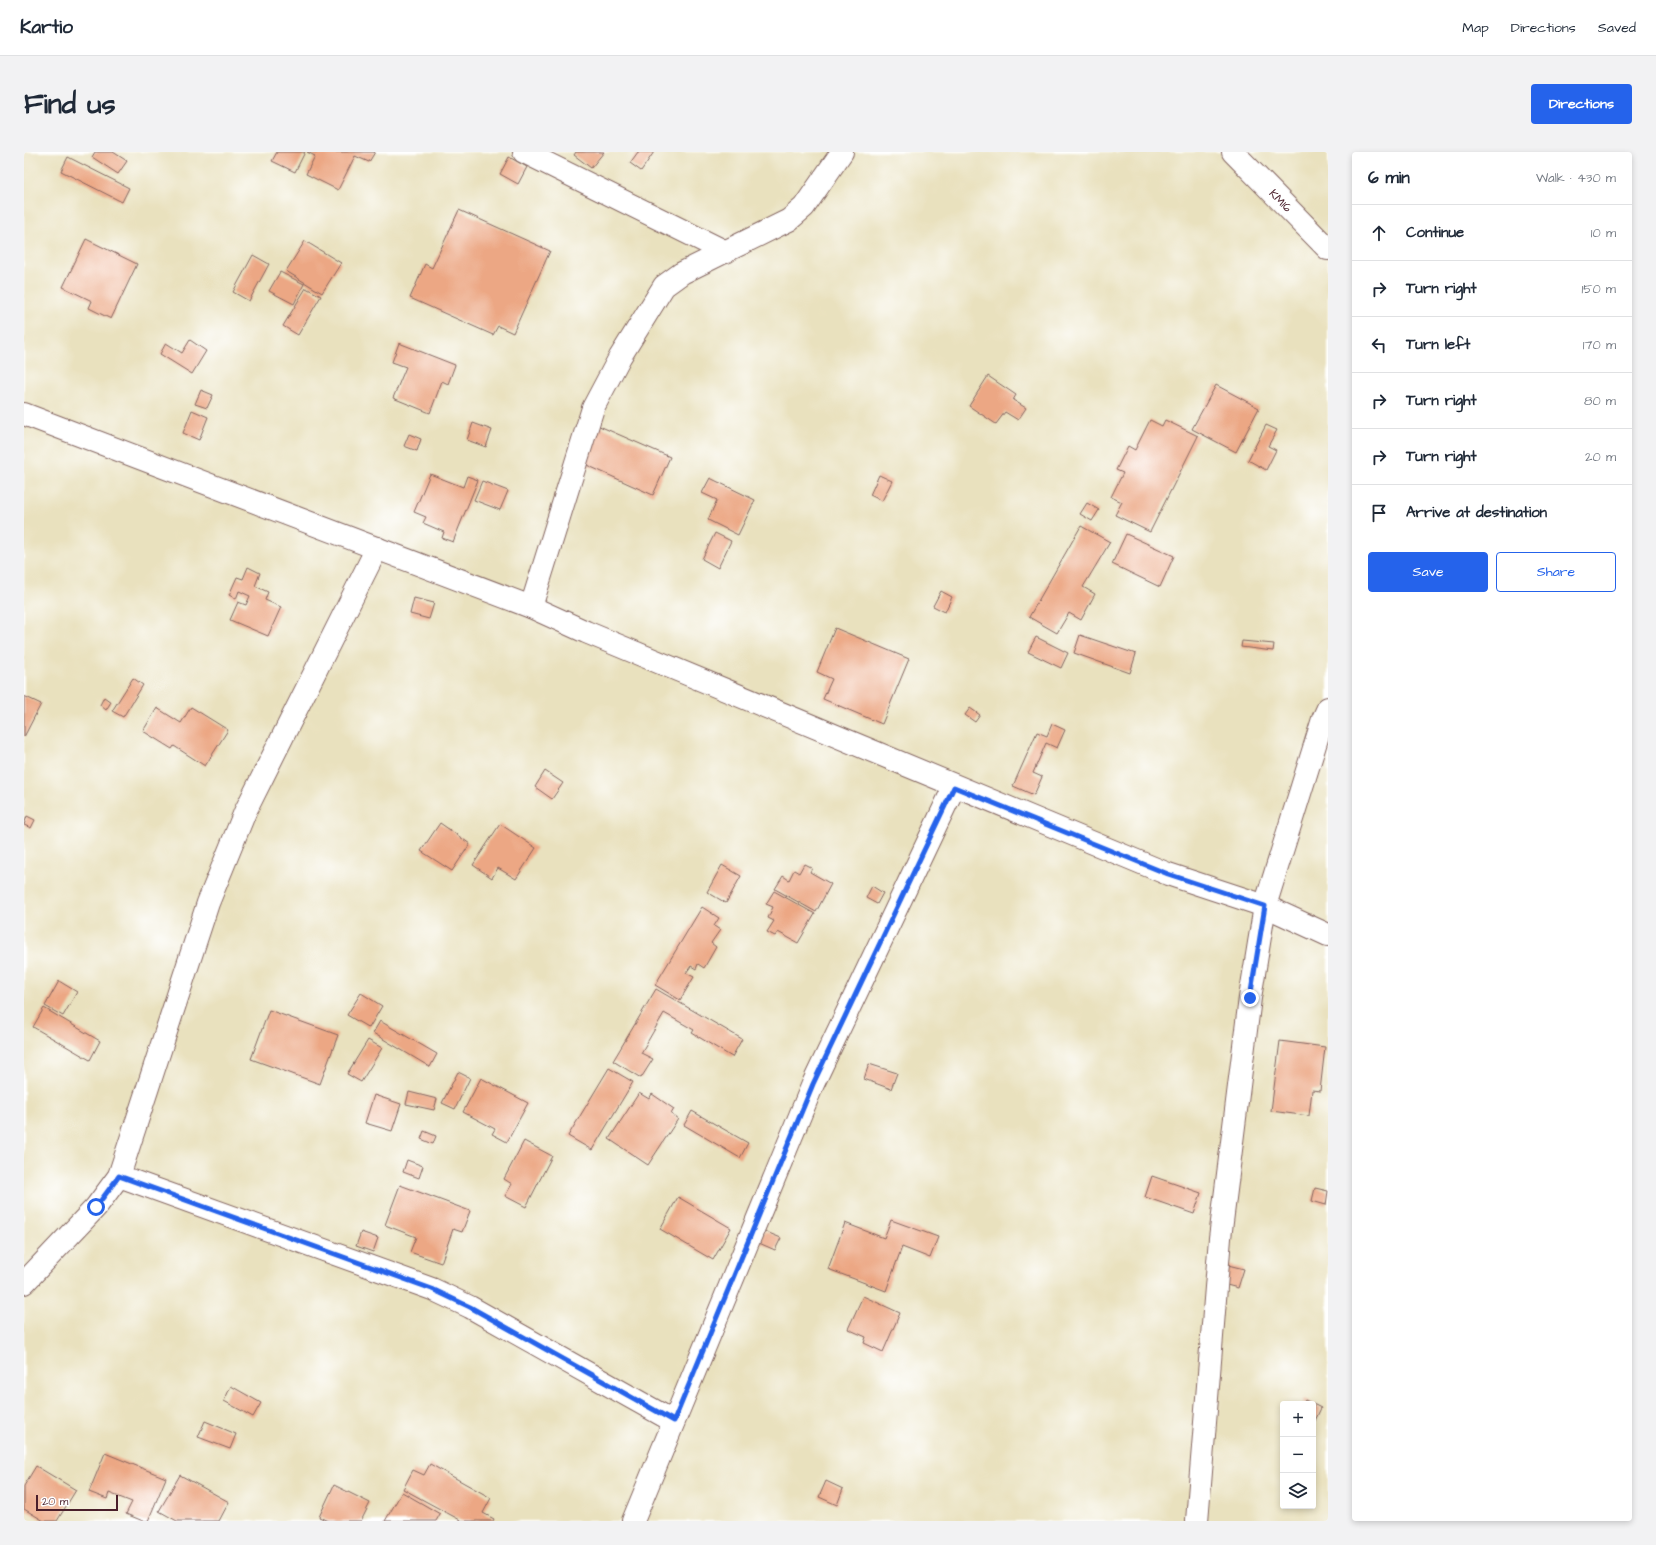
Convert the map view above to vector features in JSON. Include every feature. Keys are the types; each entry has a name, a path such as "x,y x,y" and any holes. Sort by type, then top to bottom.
{"street":[{"path":"524,152 726,252"},
{"path":"531,607 593,408 620,357 664,286 682,273 789,220 804,207 842,152"},
{"name":"KM16","path":"1232,152 1328,249"},
{"path":"24,414 531,607 586,632 954,787 1168,874 1265,906 1328,935"},
{"path":"24,1283 96,1207 119,1176 208,903 245,812 377,548"},
{"path":"1197,1521 1220,1238 1250,998 1265,906 1323,719 1328,708"},
{"path":"633,1521 813,1084 954,787"},
{"path":"119,1176 432,1289 470,1307 674,1421"}],"building":[{"path":"95,152 113,152 127,161 118,174 92,157"},
{"path":"277,152 305,152 295,172 272,161"},
{"path":"307,152 375,152 369,162 355,156 338,190 306,174 315,156"},
{"path":"576,152 604,152 591,168 574,155"},
{"path":"638,152 654,152 641,171 630,163"},
{"path":"68,157 129,188 122,202 61,171"},
{"path":"509,157 527,167 518,184 500,174"},
{"path":"459,210 550,251 513,333 498,326 493,335 410,298 425,264 432,268"},
{"path":"86,239 137,264 111,319 89,308 92,301 63,287"},
{"path":"305,241 341,263 322,293 286,271"},
{"path":"253,255 269,264 249,301 233,292"},
{"path":"280,272 304,284 294,304 269,291"},
{"path":"306,288 321,296 298,335 283,326"},
{"path":"190,340 206,351 192,374 160,354 166,343 182,353"},
{"path":"399,343 455,365 448,384 442,381 430,413 393,398 406,367 392,362"},
{"path":"988,376 1016,395 1013,400 1026,408 1018,420 1005,412 996,424 969,406"},
{"path":"1216,385 1259,408 1236,452 1192,429"},
{"path":"201,390 213,395 207,408 195,404"},
{"path":"192,410 208,417 199,440 183,433"},
{"path":"1150,420 1162,426 1165,420 1198,436 1150,532 1115,515 1122,502 1111,497 1123,473 1116,470 1128,446 1135,450"},
{"path":"473,423 492,430 486,447 467,440"},
{"path":"597,425 670,457 653,495 580,462"},
{"path":"1266,425 1277,430 1268,446 1276,450 1266,470 1248,460"},
{"path":"409,434 421,439 417,451 404,446"},
{"path":"430,474 463,487 467,476 478,480 453,542 442,538 444,532 423,523 426,517 414,512"},
{"path":"879,475 892,481 882,501 870,495"},
{"path":"710,478 755,500 738,535 708,520 717,500 702,493"},
{"path":"482,481 508,491 500,510 474,500"},
{"path":"1087,503 1099,510 1092,521 1080,514"},
{"path":"1081,526 1110,542 1083,587 1095,594 1081,620 1069,613 1057,633 1029,617"},
{"path":"715,533 731,541 718,568 702,559"},
{"path":"1126,534 1174,556 1160,587 1112,564"},
{"path":"248,567 260,573 255,586 268,592 265,600 281,607 268,636 230,620 238,602 246,605 250,596 239,591 236,599 229,595 237,577 243,579"},
{"path":"941,591 952,597 945,612 933,606"},
{"path":"414,598 434,603 429,619 410,614"},
{"path":"835,628 909,659 882,724 823,699 832,679 817,672"},
{"path":"1080,635 1136,654 1130,673 1074,653"},
{"path":"1036,637 1068,653 1061,668 1028,652"},
{"path":"1242,641 1274,644 1273,651 1241,647"},
{"path":"133,678 143,685 123,717 112,711"},
{"path":"24,696 41,704 24,737"},
{"path":"104,697 111,702 106,710 100,705"},
{"path":"191,707 228,730 205,766 174,746 172,749 143,731 157,708 181,723"},
{"path":"970,708 980,715 975,722 965,715"},
{"path":"1052,724 1065,730 1057,748 1046,743 1033,773 1042,777 1034,795 1013,786 1037,732 1047,736"},
{"path":"545,771 563,783 552,799 535,787"},
{"path":"27,816 35,820 31,828 24,825"},
{"path":"440,823 470,844 452,871 421,851"},
{"path":"500,824 536,848 516,879 498,868 492,878 473,865"},
{"path":"804,864 812,868 810,872 831,884 816,912 775,889 783,876 789,880 794,870 799,873"},
{"path":"722,865 741,876 726,903 707,892"},
{"path":"872,886 883,893 877,904 866,898"},
{"path":"774,891 815,914 798,943 778,932 775,936 767,932 774,921 768,918 773,907 766,904"},
{"path":"702,907 719,918 714,926 720,930 711,943 716,947 704,968 698,964 696,969 691,966 686,973 694,977 680,1000 655,985"},
{"path":"59,981 77,992 63,1016 45,1006"},
{"path":"656,989 742,1039 732,1057 692,1033 694,1030 664,1013 641,1053 653,1059 641,1078 613,1061"},
{"path":"361,993 382,1006 369,1028 347,1015"},
{"path":"44,1008 100,1041 90,1060 33,1027"},
{"path":"269,1010 338,1035 320,1084 251,1059"},
{"path":"380,1021 437,1054 430,1067 373,1033"},
{"path":"368,1040 382,1048 361,1082 347,1074"},
{"path":"1280,1041 1325,1047 1320,1091 1312,1090 1309,1116 1271,1111"},
{"path":"869,1064 897,1073 891,1089 864,1079"},
{"path":"609,1068 633,1082 592,1150 568,1136"},
{"path":"458,1072 470,1078 455,1109 442,1103"},
{"path":"481,1078 528,1103 507,1142 492,1134 495,1129 463,1112"},
{"path":"409,1092 437,1099 434,1110 406,1104"},
{"path":"639,1093 649,1099 652,1094 674,1109 671,1114 678,1119 648,1165 609,1139"},
{"path":"374,1095 401,1104 392,1131 365,1123"},
{"path":"692,1111 748,1143 740,1158 684,1125"},
{"path":"424,1131 436,1136 433,1144 421,1139"},
{"path":"524,1141 552,1156 526,1207 505,1196 512,1184 504,1179"},
{"path":"407,1160 423,1166 419,1178 403,1172"},
{"path":"1152,1176 1201,1193 1194,1214 1145,1197"},
{"path":"400,1185 470,1211 462,1232 453,1229 441,1263 410,1252 416,1237 385,1225"},
{"path":"1315,1188 1328,1191 1326,1205 1312,1201"},
{"path":"678,1197 731,1228 713,1260 660,1229"},
{"path":"891,1220 938,1237 930,1258 902,1247 886,1291 828,1269 845,1223 884,1238"},
{"path":"764,1231 781,1238 775,1250 759,1243"},
{"path":"361,1232 378,1238 373,1252 356,1246"},
{"path":"1228,1265 1244,1269 1238,1288 1223,1284"},
{"path":"863,1296 900,1313 883,1352 864,1343 866,1337 848,1329"},
{"path":"231,1386 261,1403 253,1417 224,1401"},
{"path":"1316,1406 1321,1408 1316,1419"},
{"path":"205,1421 236,1434 230,1449 198,1437"},
{"path":"105,1453 166,1478 148,1521 143,1521 126,1514 132,1502 109,1493 107,1499 89,1492"},
{"path":"430,1464 491,1498 483,1513 494,1519 493,1521 462,1521 403,1489 413,1470 424,1475"},
{"path":"36,1466 76,1490 57,1521 44,1521 24,1509 24,1486"},
{"path":"180,1475 229,1502 219,1521 177,1521 159,1511"},
{"path":"826,1481 843,1489 837,1505 819,1497"},
{"path":"334,1485 370,1503 361,1521 328,1521 319,1517"},
{"path":"402,1492 440,1514 436,1521 385,1521"}],"route":[{"path":"96,1207 119,1176 432,1289 470,1307 674,1421 813,1084 954,787 1168,874 1265,906 1250,998"}]}
